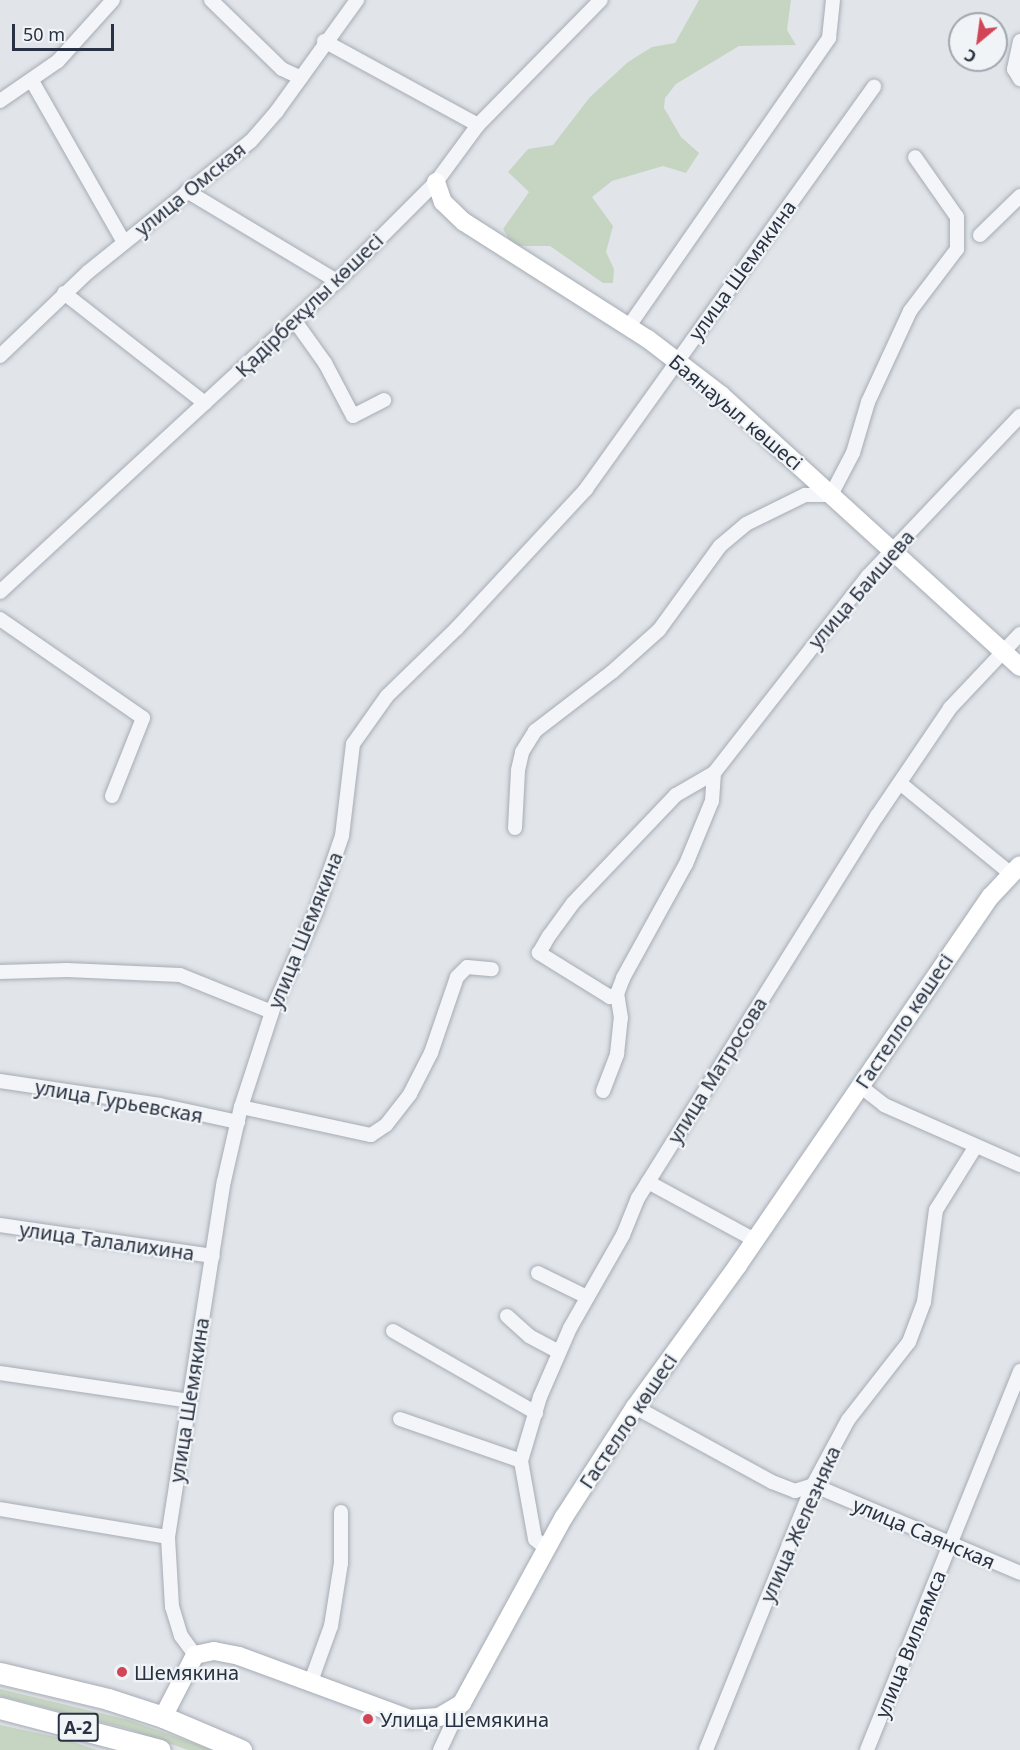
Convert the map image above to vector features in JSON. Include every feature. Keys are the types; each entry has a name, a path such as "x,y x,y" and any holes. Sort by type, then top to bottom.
{"main road":[{"name":"A-2","path":"0,1673 108,1699 163,1716"},
{"name":"A-2","path":"0,1708 108,1734 160,1750"},
{"path":"163,1716 241,1750"}],"street":[{"path":"0,101 58,61 113,0"},
{"path":"210,0 282,69 301,78"},
{"name":"улица Омская","path":"0,356 64,293 251,141 301,78 324,40 357,0"},
{"name":"Қадірбекұлы көшесі","path":"0,592 337,281 436,182 478,125 601,0"},
{"path":"628,327 829,38 833,0"},
{"path":"324,40 478,125"},
{"path":"1020,41 1014,69 1020,79"},
{"path":"32,81 124,242"},
{"name":"улица Шемякина","path":"195,1655 181,1636 172,1607 168,1537 213,1256 241,1107 272,1012 316,910 342,836 353,744 361,727 387,696 565,514 874,86"},
{"path":"515,828 518,771 522,752 535,731 612,672 659,630 720,546 746,524 805,495 831,495 853,453 868,402 910,311 957,249 957,217 915,157"},
{"name":"Баянауыл көшесі","path":"436,182 442,202 464,222 628,327 677,360 721,395 1020,667"},
{"path":"187,191 337,281"},
{"path":"980,235 1020,196"},
{"path":"64,293 205,403"},
{"path":"295,321 325,363 352,416 384,400"},
{"name":"улица Баишева","path":"617,994 610,998 539,953 573,903 662,809 688,785 714,773 892,550 1020,416"},
{"path":"0,619 143,718 112,796"},
{"name":"улица Матросова","path":"546,1548 535,1539 521,1461 559,1352 587,1298 648,1182 900,783 950,708 1020,634"},
{"path":"603,1091 617,1054 621,1018 617,994 686,864 712,801 714,773"},
{"path":"900,783 1015,870"},
{"name":"Гастелло көшесі","path":"462,1703 546,1548 635,1407 755,1240 972,923 1015,870"},
{"path":"241,1107 371,1135 386,1125 410,1094 431,1053 457,977 467,967 492,969"},
{"path":"0,972 67,970 180,975 272,1012"},
{"name":"улица Гурьевская","path":"0,1081 160,1105 238,1122"},
{"path":"860,1086 884,1105 1020,1165"},
{"name":"улица Железняка","path":"706,1750 813,1485 848,1420 909,1342 924,1302 936,1210 976,1146"},
{"path":"648,1182 755,1240"},
{"name":"улица Талалихина","path":"0,1225 213,1256"},
{"path":"538,1273 587,1298"},
{"path":"507,1316 529,1336 559,1352"},
{"path":"393,1331 536,1413"},
{"name":"улица Вильямса","path":"867,1750 1020,1371"},
{"path":"0,1373 189,1401"},
{"name":"улица Саянская","path":"635,1407 772,1482 795,1491 813,1485 1020,1573"},
{"path":"400,1419 521,1461"},
{"path":"0,1509 168,1537"},
{"path":"310,1684 331,1626 341,1563 341,1512"},
{"path":"163,1716 195,1655 214,1651 239,1656 410,1719 439,1718 462,1703"},
{"path":"440,1750 462,1703"},
{"path":"108,1734 126,1750"}],"green space":[{"path":"699,0 791,0 787,30 796,45 739,46 676,84 665,98 664,108 681,137 699,153 686,173 663,166 612,181 592,197 613,226 606,252 614,269 613,283 603,283 550,246 513,246 503,229 529,192 508,172 528,149 553,145 590,97 628,62 652,47 675,43"},
{"path":"0,1689 129,1720 213,1750 188,1750 128,1729 0,1696"},
{"path":"0,1725 65,1739 97,1750 0,1750"}],"place":[{"name":"Шемякина","path":"122,1672"},
{"name":"Улица Шемякина","path":"368,1719"}]}
